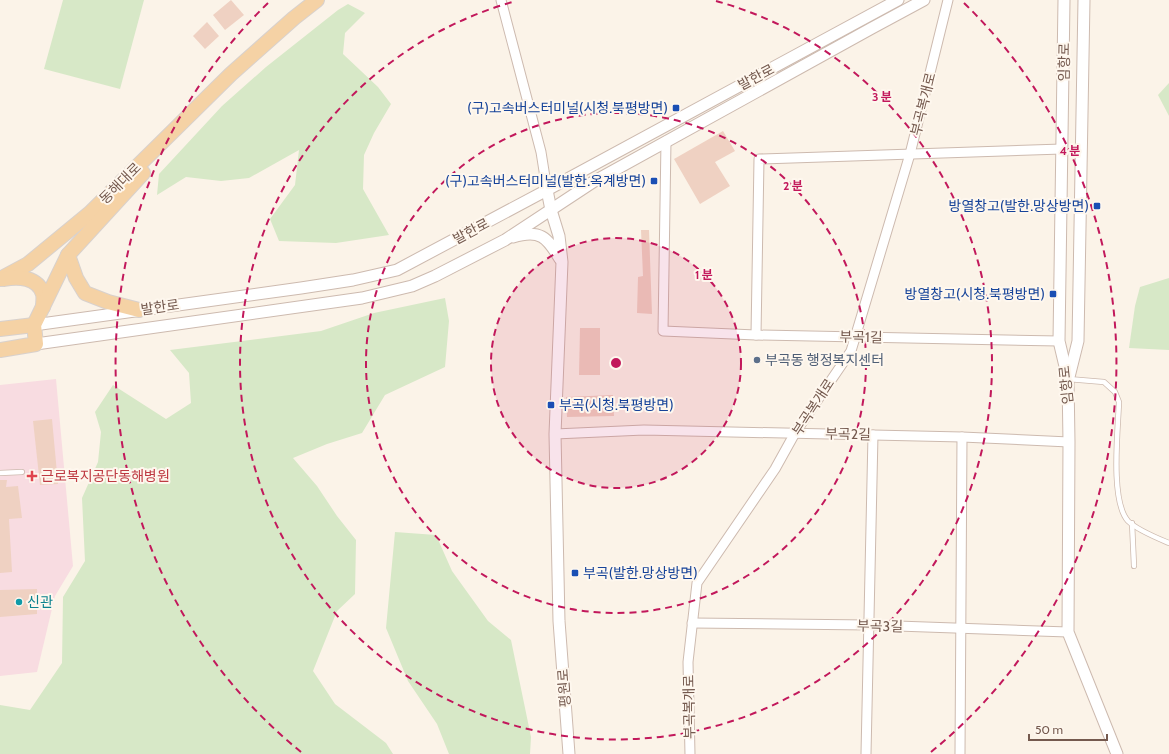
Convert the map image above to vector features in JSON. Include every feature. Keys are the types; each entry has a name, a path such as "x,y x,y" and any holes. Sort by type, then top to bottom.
{"main road":[{"name":"동해대로","path":"0,280 28,264 90,213 231,74 294,18 318,0"},
{"name":"동해대로","path":"34,325 68,255 231,74"},
{"path":"68,255 76,278 85,292 108,302 140,310"},
{"path":"0,280 13,277 35,281 43,294 44,307"},
{"path":"2,327 4,349 36,344 34,325"},
{"name":"발한로","path":"2,327 34,325"}],"street":[{"path":"501,0 541,152 548,190"},
{"name":"발한로","path":"34,325 301,288 353,280 397,270 548,190 898,0"},
{"name":"발한로","path":"36,344 356,299 412,286 435,276 505,240 593,182 924,0"},
{"name":"부곡복개로","path":"690,754 688,662 697,583 775,469 795,433 850,351 910,154 948,0"},
{"path":"1068,379 1078,341 1084,0"},
{"name":"임항로","path":"1063,2 1059,341 1068,379 1068,632 1117,754"},
{"name":"부곡1길","path":"666,141 663,331 756,335 1059,341"},
{"path":"756,335 759,159 1062,149"},
{"name":"평원로","path":"548,190 551,210 559,236 562,262 555,434 559,621 569,754"},
{"path":"505,240 526,234 541,236 550,243 562,262"},
{"name":"부곡2길","path":"555,434 644,430 962,437 1069,442"},
{"path":"866,754 873,435"},
{"path":"960,754 962,628 962,437"},
{"name":"부곡3길","path":"692,623 868,625 1068,632"}],"lane":[{"path":"1068,379 1104,382 1115,392 1119,402 1116,486 1120,507 1128,521 1151,536 1169,543"},
{"path":"0,473 22,472"},
{"path":"1132,523 1134,566"}],"shaded area":[{"name":"근로복지공단동해병원","path":"56,379 73,566 55,596 37,672 0,676 0,385"}],"green space":[{"path":"63,0 144,0 120,89 44,69"},
{"path":"348,4 365,13 345,33 343,54 378,87 391,104 374,133 364,155 363,189 389,235 336,243 279,241 270,219 295,185 299,150 249,178 221,181 186,177 157,195 159,174 222,106 266,67 338,10"},
{"path":"1169,83 1169,116 1158,95"},
{"path":"1169,278 1169,350 1129,348 1135,306 1140,287"},
{"path":"445,298 449,321 445,367 385,395 362,433 327,444 293,458 317,486 337,516 356,540 355,594 337,611 313,671 335,704 386,743 393,754 0,754 0,705 30,710 62,663 63,597 85,561 82,498 98,462 101,432 95,412 113,385 166,419 191,403 189,373 170,350 321,331 374,313"},
{"path":"395,532 436,535 452,571 488,621 511,640 531,737 530,754 449,754 437,724 408,681 386,628"}],"building":[{"path":"231,0 244,15 225,30 213,15"},
{"path":"207,22 219,36 205,49 193,36"},
{"path":"723,131 735,151 715,162 730,186 700,204 674,159"},
{"path":"641,230 649,230 652,314 637,313 638,277 643,276"},
{"path":"580,328 600,328 600,375 579,375"},
{"path":"613,395 614,416 567,417 566,397"},
{"path":"52,419 58,484 40,485 33,421"},
{"path":"0,480 7,480 6,487 18,486 22,518 9,519 12,572 0,573"},
{"name":"신관","path":"37,589 37,614 0,617 0,590"}],"place":[{"name":"(구)고속버스터미널(시청.북평방면)","path":"676,108"},
{"name":"(구)고속버스터미널(발한.옥계방면)","path":"654,181"},
{"name":"방열창고(발한.망상방면)","path":"1097,206"},
{"name":"방열창고(시청.북평방면)","path":"1053,294"},
{"name":"부곡동 행정복지센터","path":"757,360"},
{"name":"부곡(시청.북평방면)","path":"551,405"},
{"name":"근로복지공단동해병원","path":"32,476"},
{"name":"부곡(발한.망상방면)","path":"575,573"},
{"name":"신관","path":"19,602"}]}
